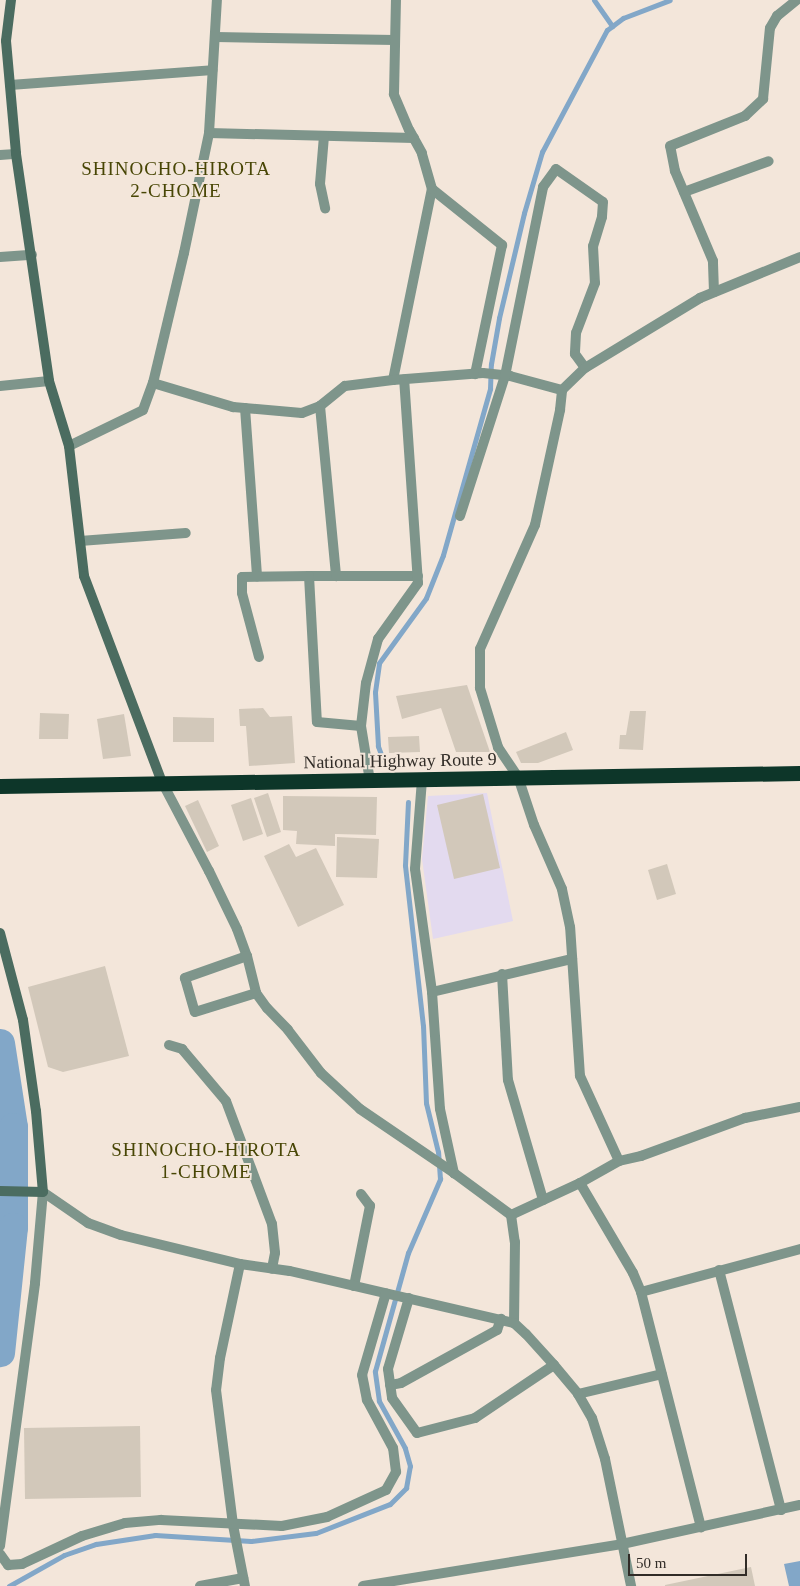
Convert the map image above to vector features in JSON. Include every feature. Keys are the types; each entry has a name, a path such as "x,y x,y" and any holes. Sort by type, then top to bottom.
{"highway":[{"name":"National Highway Route 9","path":"0,786 800,773"}],"street":[{"path":"11,0 3,40 10,85 16,154 49,380 69,446 84,576 162,782 209,871 247,956 256,993 320,1073 360,1109 454,1173 511,1215 515,1242 514,1324"},
{"path":"69,446 143,410 153,383 184,253 209,133 217,0"},
{"path":"393,380 432,189 422,154 394,94 396,0"},
{"path":"714,292 713,261 675,171 670,146 745,116 763,99 770,28 777,16 797,0"},
{"path":"216,37 395,40"},
{"path":"10,85 212,70"},
{"path":"209,133 414,138"},
{"path":"324,136 320,184 325,208"},
{"path":"0,154 16,154"},
{"path":"684,192 769,161"},
{"path":"460,516 505,376 543,187 556,169 604,202 602,217 593,246 595,283 576,333 575,354 584,368"},
{"path":"432,189 502,245 475,374"},
{"path":"0,257 32,255"},
{"path":"619,1161 580,1076 570,927 562,889 534,825 518,777 498,747 480,688 480,649 535,525 562,390 584,368 700,298 800,258"},
{"path":"153,383 233,407 302,412 320,406 345,386 404,379 475,374 505,376 562,390"},
{"path":"370,781 361,726 366,683 378,639 418,583 409,480 404,379"},
{"path":"0,386 49,380"},
{"path":"320,406 336,576"},
{"path":"245,408 257,577"},
{"path":"80,541 186,533"},
{"path":"309,576 317,722 361,726"},
{"path":"259,657 242,593 242,577 418,576"},
{"path":"422,780 415,869 432,992 440,1109 454,1173"},
{"path":"0,934 23,1020 36,1110 43,1192 35,1283 0,1546"},
{"path":"247,956 185,978 195,1012 256,993"},
{"path":"432,992 572,958"},
{"path":"502,974 508,1080 543,1200"},
{"path":"169,1045 182,1049 226,1102 272,1224 275,1252 272,1269"},
{"path":"511,1215 580,1183 619,1161 641,1156 745,1118 800,1106"},
{"path":"580,1183 641,1292 701,1527"},
{"path":"0,1191 43,1192 88,1223 121,1235 240,1264 409,1298 501,1319 514,1324 526,1334 578,1394 598,1433 631,1586"},
{"path":"354,1286 370,1206 361,1194"},
{"path":"641,1292 800,1249"},
{"path":"200,1586 244,1582 233,1525 216,1390 220,1358 240,1264"},
{"path":"719,1270 781,1510"},
{"path":"0,1554 8,1565 22,1564 82,1536 125,1523 161,1520 282,1526 327,1517 386,1490 396,1472 393,1448 367,1400 362,1375 386,1293"},
{"path":"409,1298 388,1369 392,1398 418,1434 475,1418 554,1365"},
{"path":"390,1385 401,1383 497,1330 501,1319"},
{"path":"578,1394 662,1374"},
{"path":"363,1586 622,1544 800,1505"}],"shaded area":[{"path":"487,793 513,921 433,939 422,859 428,796"}],"water":[{"path":"800,1561 800,1586 789,1586 784,1564"}],"building":[{"path":"467,685 490,752 456,752 441,708 402,719 396,696"},
{"path":"263,708 270,717 292,716 295,763 249,766 246,726 240,726 239,709"},
{"path":"630,711 646,711 643,750 619,749 620,735 626,735"},
{"path":"40,713 69,714 68,739 39,739"},
{"path":"124,714 131,756 103,759 97,719"},
{"path":"173,717 214,718 214,742 173,742"},
{"path":"566,732 573,750 538,763 521,763 516,752"},
{"path":"419,736 420,752 389,753 388,737"},
{"path":"268,793 281,832 267,837 254,798"},
{"path":"483,794 500,868 454,879 437,805"},
{"path":"283,796 377,797 376,835 335,834 335,846 296,844 297,831 283,830"},
{"path":"251,798 263,834 243,841 231,805"},
{"path":"198,800 219,846 207,852 185,806"},
{"path":"337,837 379,839 377,878 336,877"},
{"path":"289,844 296,857 316,848 344,905 298,927 264,856"},
{"path":"667,864 676,894 657,900 648,870"},
{"path":"105,966 129,1056 63,1072 48,1067 28,987"},
{"path":"140,1426 141,1497 25,1499 24,1428"},
{"path":"751,1567 755,1586 665,1586 665,1585"}],"waterway":[{"path":"594,0 612,26"},
{"path":"383,760 378,746 375,692 379,663 426,598 443,555 490,389 491,364 499,318 524,213 542,152 607,30 623,18 670,0"},
{"path":"9,1586 64,1555 96,1544 155,1535 251,1541 316,1533 390,1504 406,1488 410,1466 405,1448 379,1401 375,1371 408,1253 440,1179 438,1152 426,1103 423,1026 405,865 408,802"},
{"path":"0,1043 13,1127 13,1227 0,1352"}],"district":[{"name":"SHINOCHO-HIROTA 2-CHOME","path":"176,180"},
{"name":"SHINOCHO-HIROTA 1-CHOME","path":"206,1161"}]}
